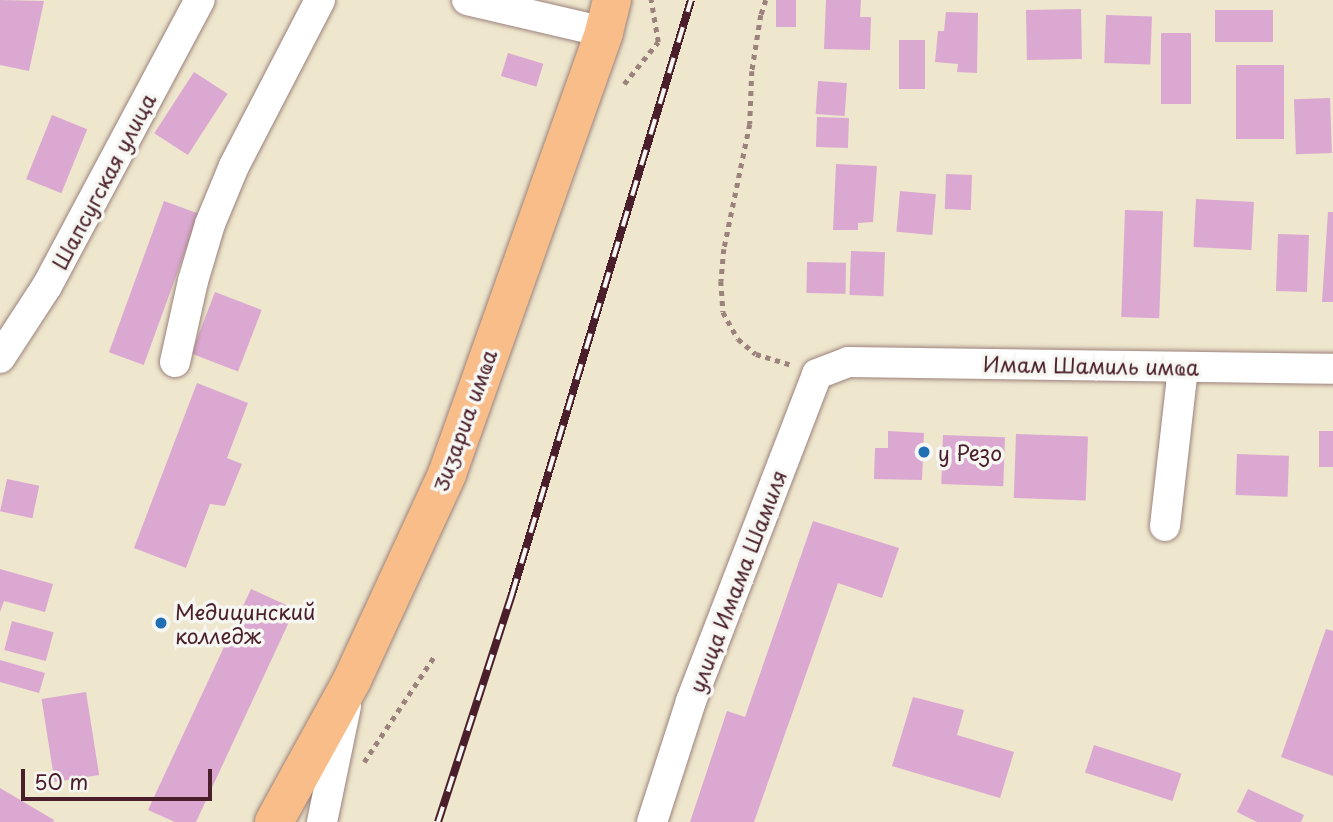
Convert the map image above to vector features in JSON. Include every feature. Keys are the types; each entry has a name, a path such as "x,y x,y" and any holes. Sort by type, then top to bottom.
{"highway":[{"name":"Ӡиӡариа имҩа","path":"274,822 352,680 447,474 608,16"}],"street":[{"name":"Шапсугская улица","path":"0,358 47,286 200,0"},
{"path":"175,362 192,281 210,224 234,166 320,0"},
{"path":"467,0 608,16"},
{"name":"Имам Шамиль имҩа","path":"817,374 848,362 1333,369"},
{"path":"1165,526 1183,367"},
{"name":"улица Имама Шамиля","path":"652,822 691,701 817,374"},
{"path":"322,822 352,680"}],"path":[{"path":"624,84 657,42 651,0"},
{"path":"766,0 752,71 750,124 724,249 721,281 723,312 738,339 756,354 817,374"},
{"path":"361,766 435,655"}],"building":[{"path":"0,0 44,1 29,71 0,65"},
{"path":"776,0 796,0 796,27 776,27"},
{"path":"826,0 861,0 860,17 871,17 870,50 824,49"},
{"path":"1081,9 1082,59 1027,60 1026,10"},
{"path":"1215,10 1273,10 1273,42 1215,42"},
{"path":"946,12 978,13 977,73 957,72 958,64 935,62 938,31 944,31"},
{"path":"1106,15 1152,17 1150,65 1104,63"},
{"path":"1161,33 1191,33 1191,104 1161,104"},
{"path":"899,40 925,40 925,89 899,89"},
{"path":"508,53 543,64 536,87 501,76"},
{"path":"1236,65 1284,65 1284,139 1236,139"},
{"path":"194,72 228,94 188,155 154,133"},
{"path":"818,81 847,83 845,116 816,114"},
{"path":"1330,98 1332,153 1296,154 1294,99"},
{"path":"52,115 87,129 61,193 26,179"},
{"path":"817,117 849,118 848,148 816,147"},
{"path":"836,164 877,166 873,222 858,223 858,230 833,230"},
{"path":"946,174 972,175 971,210 945,209"},
{"path":"900,191 936,194 932,235 896,232"},
{"path":"1196,199 1254,202 1251,250 1193,247"},
{"path":"164,201 199,214 144,365 109,352"},
{"path":"1125,210 1163,211 1159,318 1121,317"},
{"path":"1328,212 1333,212 1333,302 1322,302"},
{"path":"1278,234 1309,235 1307,292 1276,291"},
{"path":"851,251 885,252 883,296 849,295"},
{"path":"807,262 846,263 845,294 806,293"},
{"path":"215,292 262,310 238,372 191,354"},
{"path":"197,383 248,403 227,458 242,464 225,506 210,504 186,568 134,548"},
{"path":"888,431 924,433 922,480 874,479 875,448 888,448"},
{"path":"1319,431 1333,431 1333,467 1319,467"},
{"path":"1016,434 1088,437 1086,500 1014,498"},
{"path":"943,435 1005,437 1003,486 941,484"},
{"path":"1237,454 1289,456 1288,497 1236,495"},
{"path":"7,479 39,486 32,518 0,511"},
{"path":"813,521 899,548 882,598 838,583 754,822 690,822 727,711 745,717"},
{"path":"0,569 53,584 45,612 4,601 0,612"},
{"path":"251,589 295,609 196,822 175,822 148,810"},
{"path":"12,621 54,632 46,661 4,650"},
{"path":"1326,629 1333,631 1333,776 1281,757"},
{"path":"0,660 45,673 39,693 0,682"},
{"path":"86,692 99,775 55,782 42,699"},
{"path":"913,697 964,710 957,735 1014,752 1000,798 892,766"},
{"path":"1094,745 1181,773 1173,801 1085,773"},
{"path":"0,788 54,820 53,822 0,822"},
{"path":"1248,789 1304,815 1301,822 1257,822 1237,812"}],"railway":[{"path":"438,822 512,594 691,0"}],"place":[{"name":"у Резо","path":"924,452"},
{"name":"Медицинский колледж","path":"161,623"}]}
